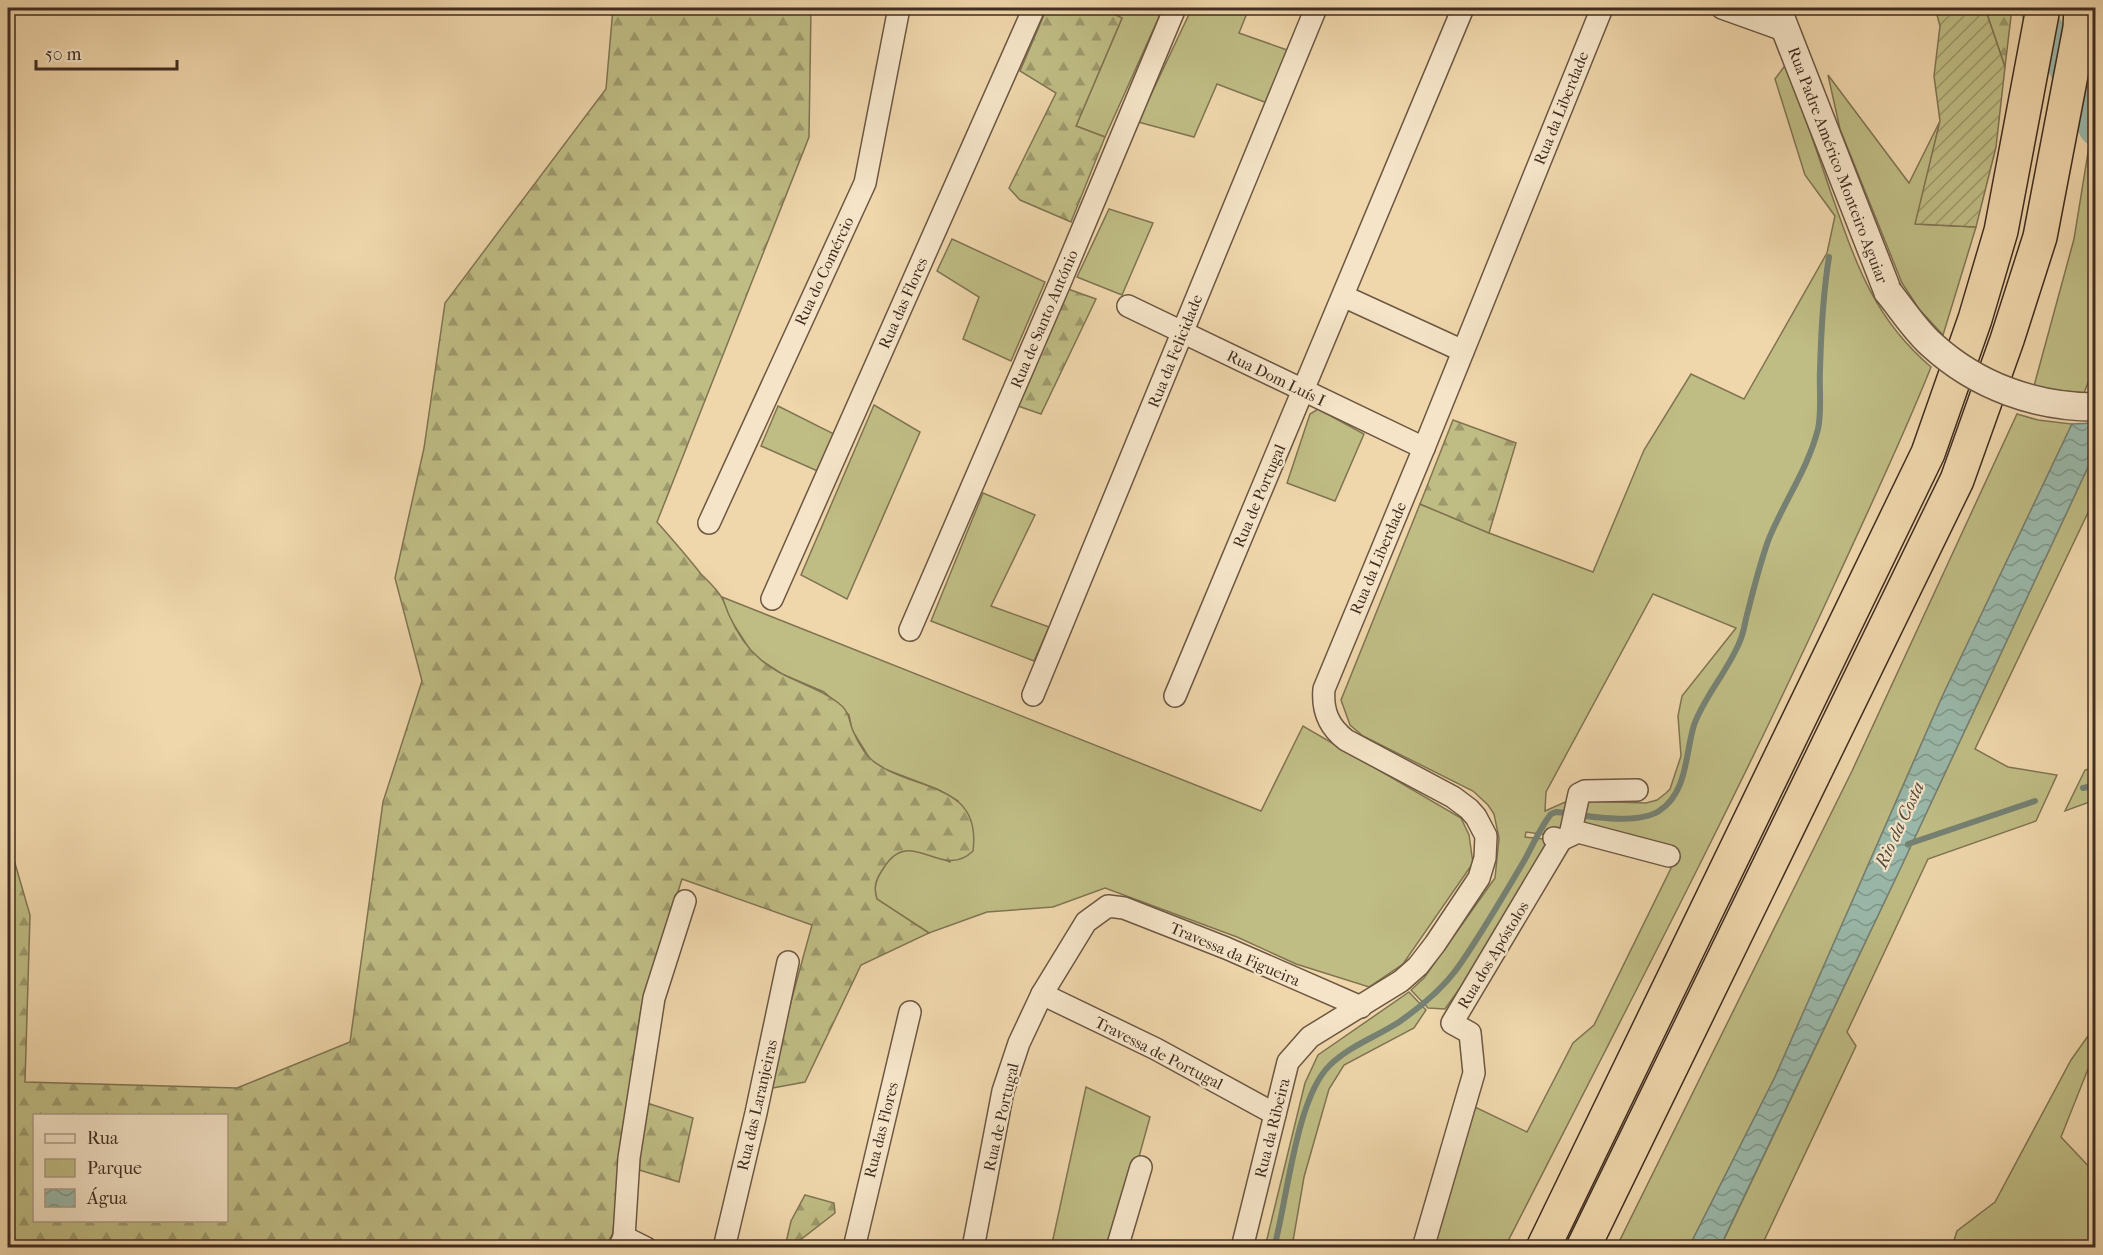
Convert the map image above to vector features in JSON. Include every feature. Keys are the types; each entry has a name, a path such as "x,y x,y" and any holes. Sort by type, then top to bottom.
{"highway":[{"path":"1543,1248 1928,453 1975,319 2001,231 2043,8"},
{"path":"1583,1248 1957,480 2007,340 2040,237 2080,28 2081,8"}],"street":[{"name":"Rua do Comércio","path":"710,523 865,183 899,8"},
{"name":"Rua das Flores","path":"772,599 1034,8"},
{"name":"Rua de Santo António","path":"910,630 1062,278 1175,8"},
{"name":"Rua da Felicidade","path":"1033,695 1316,8"},
{"name":"Rua de Portugal","path":"1175,696 1463,8"},
{"name":"Rua da Liberdade","path":"1360,1007 1401,981 1418,966 1435,944 1479,878 1485,858 1486,836 1476,817 1453,797 1346,740 1331,726 1323,698 1326,680 1424,448 1602,8"},
{"path":"1722,8 1782,19"},
{"name":"Rua Padre Américo Monteiro Aguiar","path":"1782,19 1888,292 1931,344 1977,378 2002,390 2031,399 2096,407"},
{"path":"1343,296 1463,351"},
{"name":"Rua Dom Luís I","path":"1128,306 1424,448"},
{"path":"1637,790 1585,791 1579,794 1565,834 1578,832 1668,856"},
{"name":"Rua dos Apóstolos","path":"1423,1248 1474,1073 1470,1033 1452,1023 1565,834"},
{"path":"646,1248 621,1242 629,1158 654,998 685,901"},
{"name":"Rua de Portugal","path":"973,1248 1003,1092 1019,1043 1042,994 1086,922 1108,906"},
{"name":"Travessa da Figueira","path":"1108,906 1124,908 1226,948 1360,1007"},
{"name":"Rua das Laranjeiras","path":"724,1248 788,962"},
{"name":"Travessa de Portugal","path":"1042,994 1156,1048 1275,1114"},
{"name":"Rua da Ribeira","path":"1242,1248 1288,1062 1310,1037 1360,1007"},
{"name":"Rua das Flores","path":"854,1248 910,1012"},
{"path":"1117,1248 1141,1167"}],"green space":[{"path":"613,8 811,8 809,137 657,522 718,591 738,633 755,655 780,673 822,693 842,706 859,743 873,761 889,771 941,791 956,800 967,812 973,828 973,851 961,859 949,860 915,851 904,851 893,856 877,880 875,891 877,899 929,933 861,965 805,1082 767,1089 812,925 682,879 641,1009 620,1160 613,1233 605,1247 8,1247 8,839 30,915 25,1082 237,1088 350,1042 383,802 422,681 395,578 424,448 445,303 606,89"},
{"path":"1047,8 1102,8 1122,18 1076,126 1105,137 1071,222 1020,200 1009,188 1056,93 1020,71"},
{"path":"1102,8 1163,8 1105,137 1076,126 1122,18"},
{"path":"1192,8 1249,8 1239,33 1290,51 1267,103 1217,84 1194,137 1138,122"},
{"path":"1935,8 1985,8 2005,67 1996,147 1976,227 1915,224 1940,121 1934,76 1940,26"},
{"path":"1985,8 2012,8 2005,67"},
{"path":"1786,64 1857,264 1894,328 1931,367 1872,502 1756,751 1505,1247 1428,1247 1475,1107 1527,1132 1573,1043 1594,1025 1674,862 1660,844 1593,825 1578,825 1582,801 1646,803 1657,800 1670,789 1681,756 1678,716 1682,696 1736,628 1653,594 1546,792 1545,811 1572,799 1567,823 1555,836 1526,832 1525,837 1554,840 1445,1009 1428,1008 1411,990 1424,978 1495,878 1499,838 1494,814 1473,791 1363,736 1350,725 1341,700 1420,504 1593,572 1644,450 1691,374 1744,399 1827,253 1835,216 1805,175 1775,79"},
{"path":"1828,75 1909,183 1940,121 1916,224 1976,227 1943,335 1919,309 1902,283 1840,129"},
{"path":"2091,134 2096,147 2095,364 2084,393 2034,386 2074,239"},
{"path":"1109,209 1153,223 1122,295 1077,277"},
{"path":"952,239 1045,282 1011,361 963,339 979,297 937,271"},
{"path":"1068,289 1096,299 1041,414 1018,406"},
{"path":"874,405 920,432 847,599 801,575"},
{"path":"778,406 836,435 822,473 761,446"},
{"path":"1318,409 1364,434 1335,501 1287,483 1310,414"},
{"path":"2017,414 2038,420 2072,424 1942,697 1775,1077 1689,1247 1616,1248 1852,771"},
{"path":"1453,420 1516,443 1489,533 1420,504"},
{"path":"2095,452 2095,498 1975,749 2008,767 2057,775 2036,821 1928,859 1847,1032 1856,1046 1761,1247 1720,1248 1902,865"},
{"path":"983,493 1035,515 991,606 1049,627 1034,661 931,621"},
{"path":"722,597 1261,811 1303,726 1461,818 1469,835 1473,863 1403,964 1369,987 1296,964 1237,937 1105,888 1053,907 987,912 929,933 877,900 876,883 890,859 897,853 913,850 950,862 958,801 937,789 882,768 870,759 852,730 849,715 824,692 782,674 750,650 729,617"},
{"path":"2095,767 2095,800 2065,811 2085,770"},
{"path":"1409,992 1426,1010 1414,1028 1344,1065 1329,1089 1304,1177 1292,1247 1265,1247 1305,1083 1318,1055"},
{"path":"2095,1026 2095,1065 2090,1064 2061,1137 2095,1173 2095,1247 1952,1247 1957,1231 1995,1202 2071,1060"},
{"path":"1086,1087 1150,1117 1114,1247 1051,1248"},
{"path":"644,1102 693,1118 679,1182 639,1170"},
{"path":"805,1195 834,1203 835,1213 799,1241 797,1247 785,1247 791,1221"}],"water":[{"path":"2095,423 2095,452 1720,1247 1689,1247 1775,1077 1942,697 2072,424"}],"waterway":[{"name":"Rio da Costa","path":"2036,8 2096,129"},
{"path":"1274,1248 1294,1152 1308,1102 1318,1081 1337,1059 1407,1017 1444,985 1491,916 1551,814 1556,812 1609,818 1637,818 1659,811 1675,794 1684,772 1694,725 1743,634 1768,541 1814,444 1820,415 1822,328 1829,257"},
{"path":"2083,788 2096,785"},
{"path":"1908,844 2035,801"}]}
